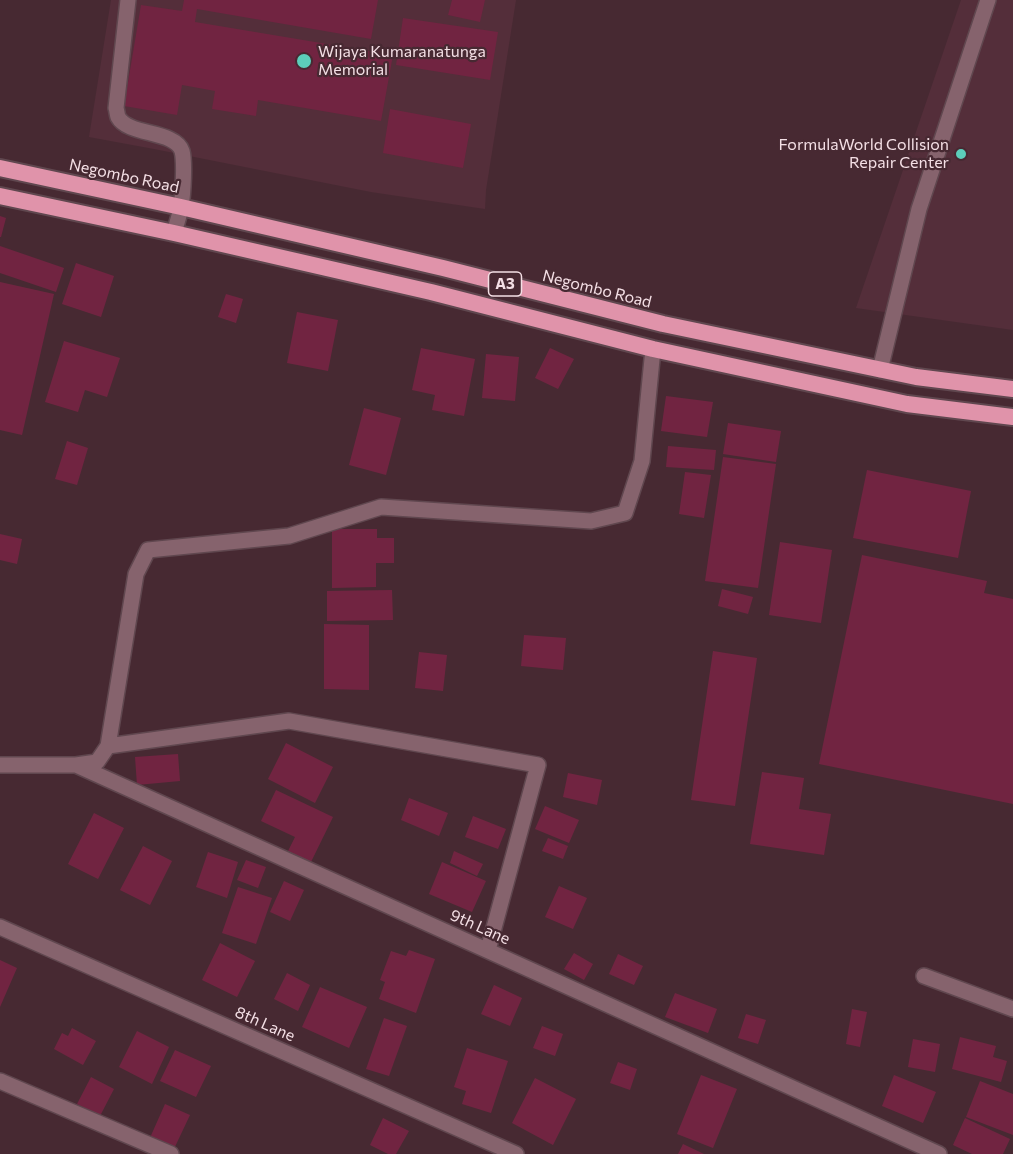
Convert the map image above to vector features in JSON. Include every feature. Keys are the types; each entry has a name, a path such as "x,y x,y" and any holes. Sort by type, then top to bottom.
{"highway":[{"name":"Negombo Road","path":"0,168 181,207 443,268 663,324 916,377 1013,389"},
{"name":"A3","path":"0,196 432,292 653,349 907,404 1013,417"}],"street":[{"path":"128,0 116,108 118,117 125,124 169,139 182,149 181,207 174,233"},
{"path":"880,370 919,209 988,0"},
{"path":"76,765 97,762 108,746 136,574 148,550 289,536 381,507 591,521 625,513 642,461 653,349"},
{"path":"108,746 289,721 538,765 488,950"},
{"name":"9th Lane","path":"0,765 76,765 939,1154"},
{"name":"8th Lane","path":"0,927 516,1154"},
{"path":"924,976 1013,1009"},
{"path":"0,1081 171,1154"}],"shaded area":[{"name":"Wijaya Kumaranatunga Memorial","path":"111,0 516,0 485,209 371,192 89,137"},
{"name":"FormulaWorld Collision Repair Center","path":"961,0 1013,0 1013,330 856,308"}],"building":[{"path":"184,0 378,0 371,39 197,9 195,22 393,55 381,121 258,100 256,116 212,109 215,91 182,85 177,115 124,106 141,5 182,11"},
{"path":"452,0 485,0 480,22 448,15"},
{"path":"403,18 498,32 490,80 396,65"},
{"path":"390,109 471,124 463,168 383,153"},
{"path":"0,216 6,218 1,237 0,237"},
{"path":"0,246 64,268 56,292 0,273"},
{"path":"76,263 114,276 101,317 62,304"},
{"path":"0,282 54,294 22,435 0,430"},
{"path":"226,294 243,299 236,323 218,317"},
{"path":"297,312 338,320 328,371 287,363"},
{"path":"64,341 120,358 107,397 85,390 78,412 45,402"},
{"path":"421,348 475,359 464,416 432,410 435,395 412,390"},
{"path":"550,348 574,359 558,389 535,378"},
{"path":"486,354 519,357 515,401 482,398"},
{"path":"666,396 713,402 707,437 661,431"},
{"path":"364,408 401,418 386,475 349,465"},
{"path":"728,423 781,431 776,462 723,454"},
{"path":"67,441 88,448 77,485 55,479"},
{"path":"668,446 716,450 714,470 666,467"},
{"path":"723,457 776,464 758,588 705,581"},
{"path":"867,470 971,491 958,558 853,538"},
{"path":"685,472 711,475 704,518 679,514"},
{"path":"332,529 377,529 377,538 394,538 394,563 376,563 376,587 332,588"},
{"path":"0,534 22,539 17,564 0,560"},
{"path":"780,542 832,550 821,623 769,615"},
{"path":"862,555 987,581 984,593 1013,599 1013,804 819,764"},
{"path":"722,589 753,597 748,614 718,606"},
{"path":"392,590 393,620 327,621 327,591"},
{"path":"324,624 369,625 369,690 324,689"},
{"path":"524,635 566,638 563,670 521,666"},
{"path":"713,651 757,658 735,806 691,800"},
{"path":"419,652 447,655 443,691 415,688"},
{"path":"286,743 333,767 315,803 268,779"},
{"path":"178,754 180,781 137,785 135,757"},
{"path":"762,772 804,778 799,809 831,814 824,855 750,844"},
{"path":"568,773 602,780 597,805 563,797"},
{"path":"276,790 333,817 311,862 288,851 295,837 261,821"},
{"path":"409,798 448,813 439,836 401,820"},
{"path":"545,806 579,820 569,843 535,829"},
{"path":"94,813 124,828 98,879 68,864"},
{"path":"473,816 506,829 498,849 465,837"},
{"path":"548,838 568,846 563,859 542,851"},
{"path":"143,846 172,861 150,905 120,890"},
{"path":"454,851 483,864 477,876 450,863"},
{"path":"208,852 238,862 227,898 196,887"},
{"path":"246,860 266,867 258,888 237,880"},
{"path":"442,862 486,881 472,912 429,894"},
{"path":"284,881 304,890 290,921 270,912"},
{"path":"559,886 587,898 573,929 545,917"},
{"path":"238,887 272,898 256,944 222,933"},
{"path":"220,943 255,961 237,997 202,980"},
{"path":"409,950 435,959 416,1013 379,999 385,982 380,980 391,951 406,956"},
{"path":"574,953 593,964 584,980 564,969"},
{"path":"618,954 643,966 634,985 609,974"},
{"path":"0,960 17,968 0,1007"},
{"path":"287,973 310,985 298,1011 274,999"},
{"path":"494,985 522,998 510,1026 481,1014"},
{"path":"320,987 367,1007 349,1048 302,1027"},
{"path":"675,993 717,1009 708,1033 665,1017"},
{"path":"852,1009 867,1012 860,1047 846,1044"},
{"path":"746,1014 766,1020 758,1044 738,1038"},
{"path":"384,1018 407,1026 389,1076 366,1069"},
{"path":"542,1026 563,1034 555,1056 533,1048"},
{"path":"72,1028 96,1041 83,1065 54,1049 62,1033 68,1036"},
{"path":"137,1031 169,1047 152,1084 119,1067"},
{"path":"960,1037 996,1046 993,1057 1007,1061 1001,1082 952,1069"},
{"path":"913,1039 940,1044 935,1072 908,1067"},
{"path":"467,1048 508,1061 491,1113 462,1104 466,1091 454,1087"},
{"path":"175,1050 211,1066 196,1097 160,1081"},
{"path":"618,1062 637,1069 630,1090 610,1083"},
{"path":"701,1075 737,1089 713,1148 677,1134"},
{"path":"894,1075 936,1092 923,1123 882,1106"},
{"path":"91,1077 114,1089 100,1116 77,1104"},
{"path":"535,1078 576,1099 553,1145 512,1123"},
{"path":"980,1081 1013,1094 1013,1135 966,1117"},
{"path":"165,1104 190,1115 173,1151 149,1140"},
{"path":"383,1118 409,1131 396,1154 388,1154 370,1145"},
{"path":"965,1118 1010,1139 1003,1154 972,1154 953,1145"},
{"path":"683,1144 704,1154 678,1154"}],"place":[{"name":"Wijaya Kumaranatunga Memorial","path":"304,61"},
{"name":"FormulaWorld Collision Repair Center","path":"961,154"}]}
